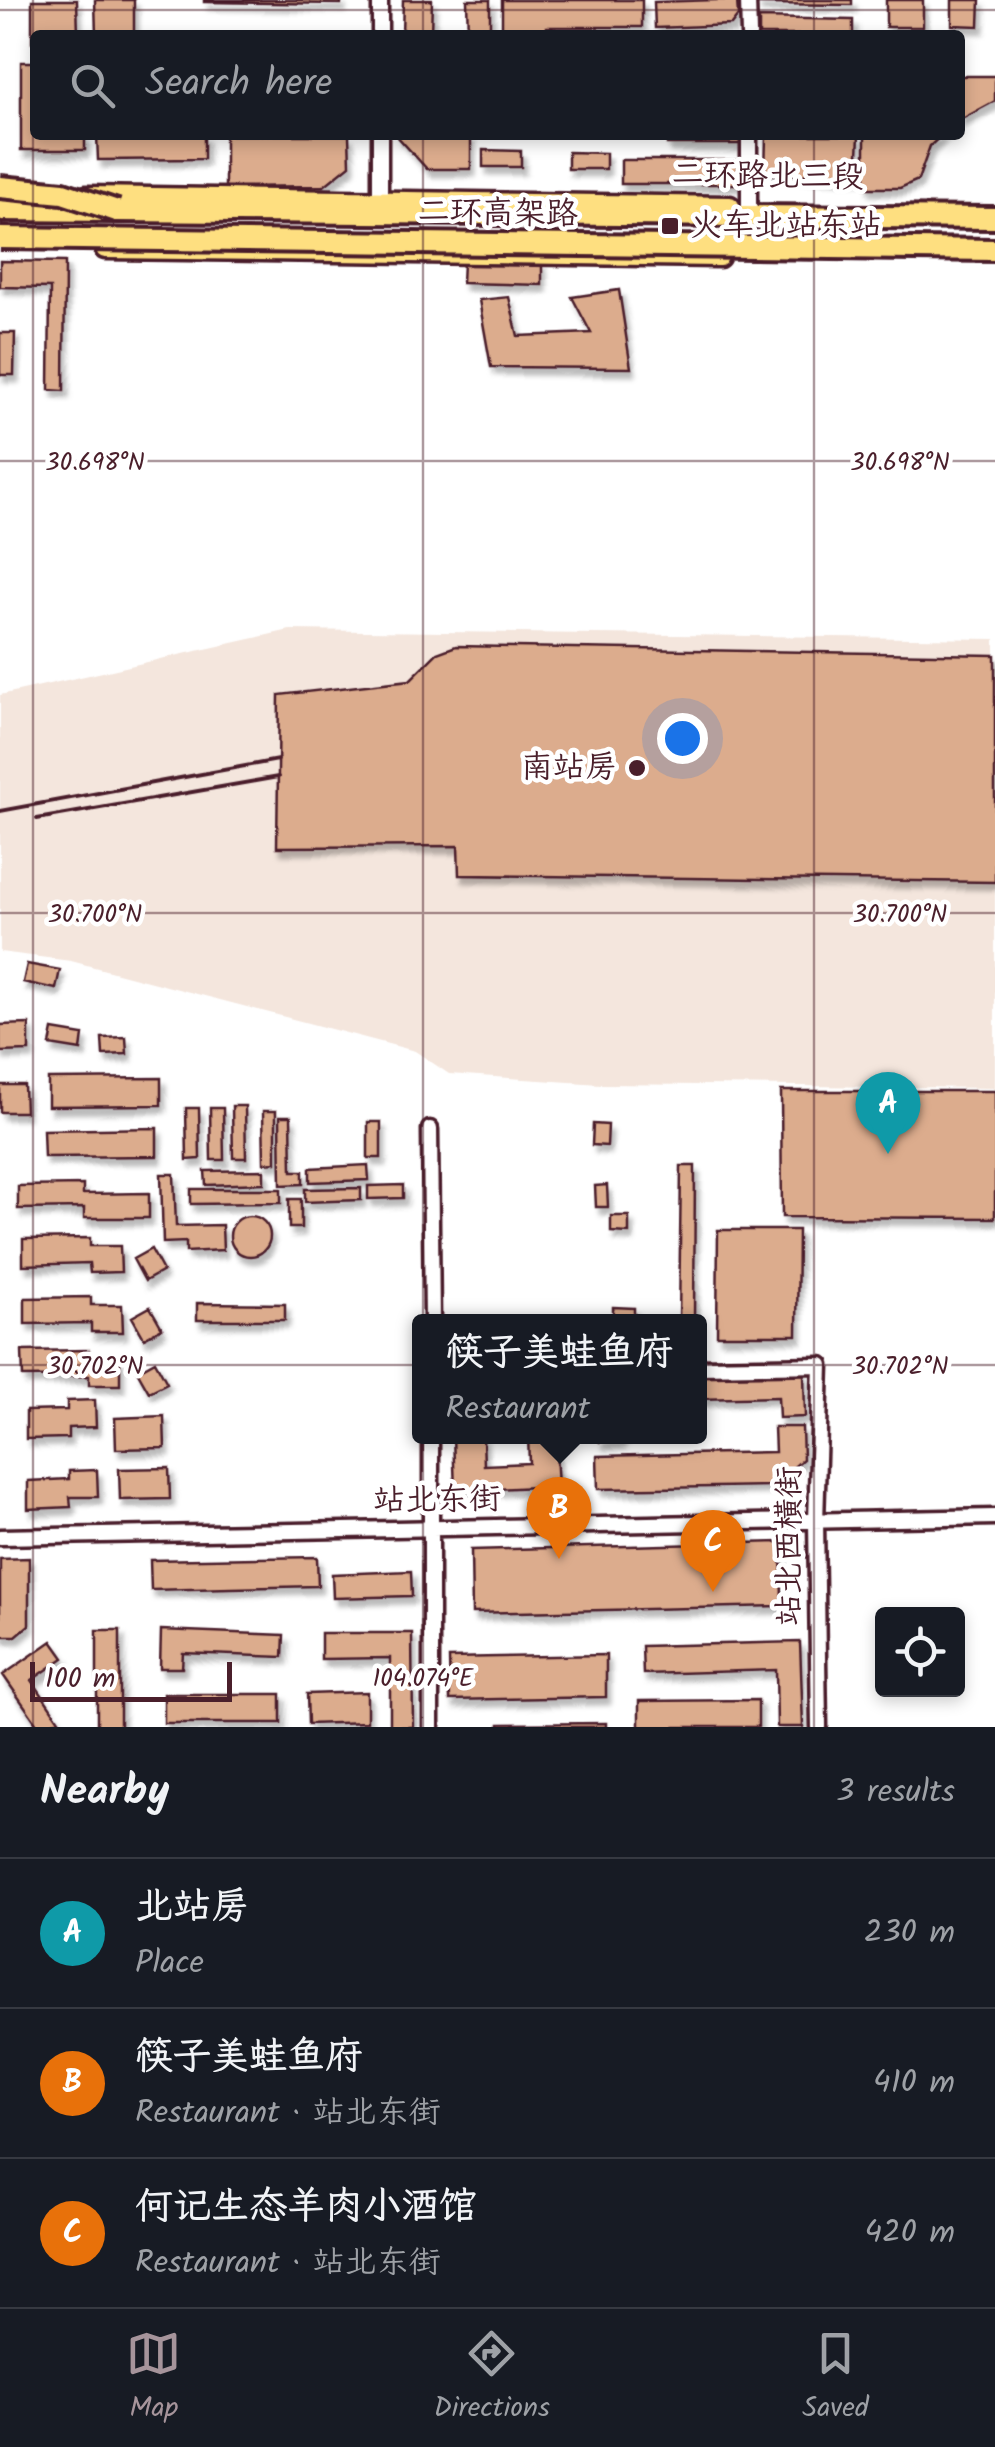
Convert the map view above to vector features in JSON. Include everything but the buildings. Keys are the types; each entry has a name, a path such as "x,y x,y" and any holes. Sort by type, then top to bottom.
{"highway":[{"path":"0,187 63,193 117,210"},
{"name":"二环高架路","path":"0,210 995,218"},
{"name":"二环高架路","path":"0,238 995,250"}],"main road":[{"name":"二环路北三段","path":"0,195 995,210"},
{"path":"0,246 995,260"}],"street":[{"path":"380,0 380,30"},
{"path":"748,0 748,30"},
{"path":"380,140 380,201"},
{"path":"749,140 749,206"},
{"path":"430,1129 432,1314"},
{"name":"站北西横街","path":"707,1366 820,1365 816,1522 819,1727"},
{"path":"430,1727 431,1444"},
{"name":"站北东街","path":"0,1537 995,1518"}],"shaded area":[{"path":"290,630 995,639 995,1088 601,1084 449,1074 415,1051 71,961 0,952 0,695"}],"railway":[{"path":"0,811 278,760"},
{"path":"37,819 278,777"}],"place":[{"name":"火车北站东站","path":"670,226"},
{"name":"南站房","path":"637,768"},
{"name":"北站房","path":"888,1154"},
{"name":"筷子美蛙鱼府","path":"559,1559"},
{"name":"何记生态羊肉小酒馆","path":"713,1592"}]}
